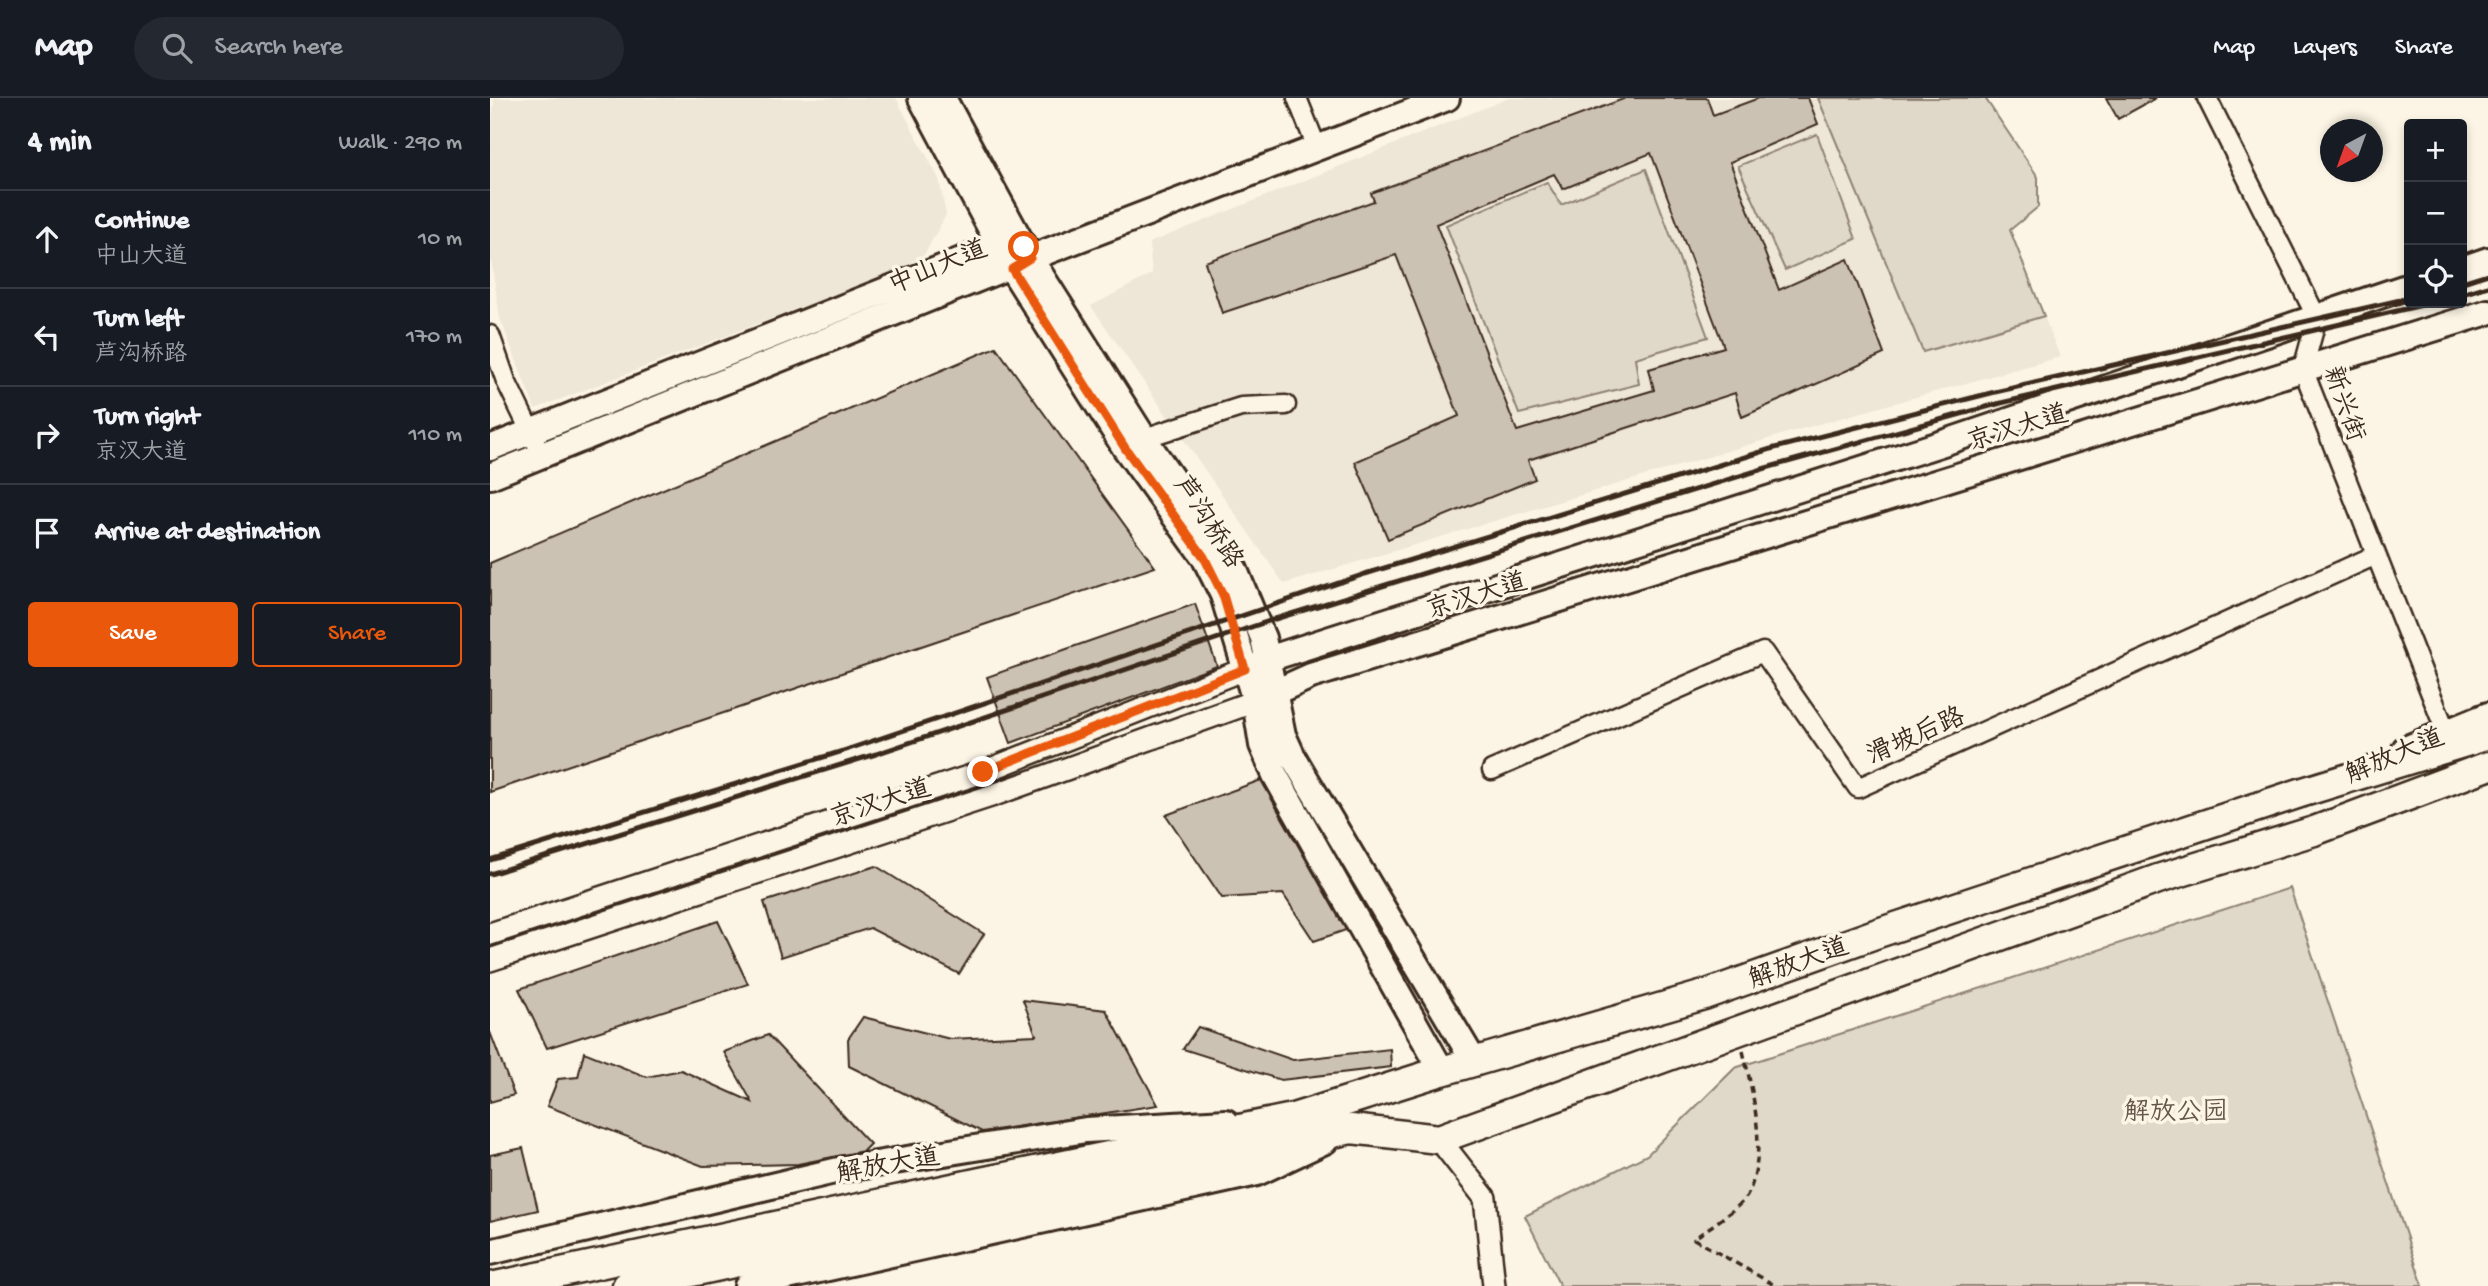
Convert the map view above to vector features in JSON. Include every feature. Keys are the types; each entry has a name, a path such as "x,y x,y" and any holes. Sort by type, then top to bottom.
{"main road":[{"name":"芦沟桥路","path":"920,98 1016,254 1125,448 1204,557 1223,595 1245,669 1264,697 1293,757 1475,1063"},
{"name":"芦沟桥路","path":"943,98 1016,254 1235,570 1250,600 1268,659 1262,745 1275,775 1442,1071"},
{"name":"中山大道","path":"490,448 1016,254 1317,148 1447,98"},
{"name":"中山大道","path":"490,476 1016,254"},
{"path":"2467,267 2488,260"},
{"name":"京汉大道","path":"1268,659 1943,443 2404,288"},
{"name":"京汉大道","path":"1264,697 1324,672 2488,312"},
{"name":"解放大道","path":"2300,793 2488,715"},
{"name":"解放大道","path":"627,1286 982,1194 1293,1118 1442,1071 1704,995 1878,933 2300,793 2488,735"},
{"name":"解放大道","path":"2314,831 2488,766"},
{"name":"解放大道","path":"496,1286 982,1194 1351,1129 1439,1139 2158,879 2488,778"},
{"name":"解放大道","path":"490,1252 839,1170 1086,1130 1293,1118"},
{"path":"747,1286 1257,1174 1351,1129"}],"street":[{"path":"1297,98 1317,148"},
{"path":"2207,98 2317,317"},
{"name":"新兴街","path":"2317,317 2303,369 2446,732"},
{"path":"490,335 506,381 542,455"},
{"path":"1144,438 1241,407 1286,405"},
{"name":"滑坡后路","path":"1492,770 1763,652 1858,788 2376,555"},
{"name":"京汉大道","path":"490,933 983,772 1268,659"},
{"name":"京汉大道","path":"490,960 991,796 1264,697"},
{"path":"1439,1139 1485,1198 1494,1286"}],"path":[{"path":"1738,1032 1753,1093 1758,1158 1748,1196 1694,1239 1776,1286"}],"shaded area":[{"path":"494,98 896,98 939,179 946,215 924,255 898,270 535,409 500,318 490,253 490,146"},
{"path":"1509,98 1985,98 2038,177 2038,207 2010,230 2060,357 1801,429 1284,584 1091,306 1152,274 1149,243"}],"green space":[{"path":"1818,98 1985,98 2038,177 2038,207 2010,230 2044,316 1923,352"},
{"path":"1817,134 1856,239 1785,270 1738,166"},
{"path":"1646,169 1708,337 1635,358 1639,384 1519,414 1446,225 1547,182 1561,205"},
{"name":"解放公园","path":"2290,888 2423,1286 1560,1286 1525,1216 1647,1155 1735,1068"}],"building":[{"path":"1626,98 1707,98 1713,115 1759,98 1808,98 1818,124 1730,162 1779,290 1848,259 1884,354 1742,417 1735,393 1528,460 1535,479 1388,539 1355,462 1459,416 1396,255 1222,313 1205,262 1374,201 1371,193","holes":["1651,153 1724,347 1649,369 1654,390 1517,431 1436,224 1554,174 1563,189"]},
{"path":"2106,98 2156,98 2118,119"},
{"path":"996,347 1155,567 490,792 490,563"},
{"path":"1195,604 1217,666 1011,743 987,677"},
{"path":"1261,780 1346,930 1314,941 1283,894 1222,898 1166,815"},
{"path":"876,866 984,934 959,974 870,928 781,957 764,902"},
{"path":"718,921 748,984 547,1048 519,989"},
{"path":"1023,1000 1106,1010 1158,1105 982,1132 849,1066 848,1039 863,1017 950,1039 1036,1035"},
{"path":"1198,1027 1293,1060 1390,1049 1391,1067 1281,1080 1183,1049"},
{"path":"490,1032 514,1095 490,1102"},
{"path":"768,1035 870,1144 863,1151 798,1164 703,1166 547,1106 558,1079 578,1077 584,1052 647,1077 681,1070 752,1102 724,1052"},
{"path":"523,1148 538,1210 490,1221 490,1155"}],"railway":[{"path":"2467,280 2488,274"},
{"path":"2467,292 2488,286"},
{"path":"490,860 843,751 1365,574 1771,449 1995,392 2404,299"},
{"path":"490,874 876,754 1275,619 1766,468 2001,403 2410,308"}],"route":[{"path":"983,772 1245,669 1223,595 1204,557 1125,448 1012,269 1011,267 1030,258 1024,247"}]}
